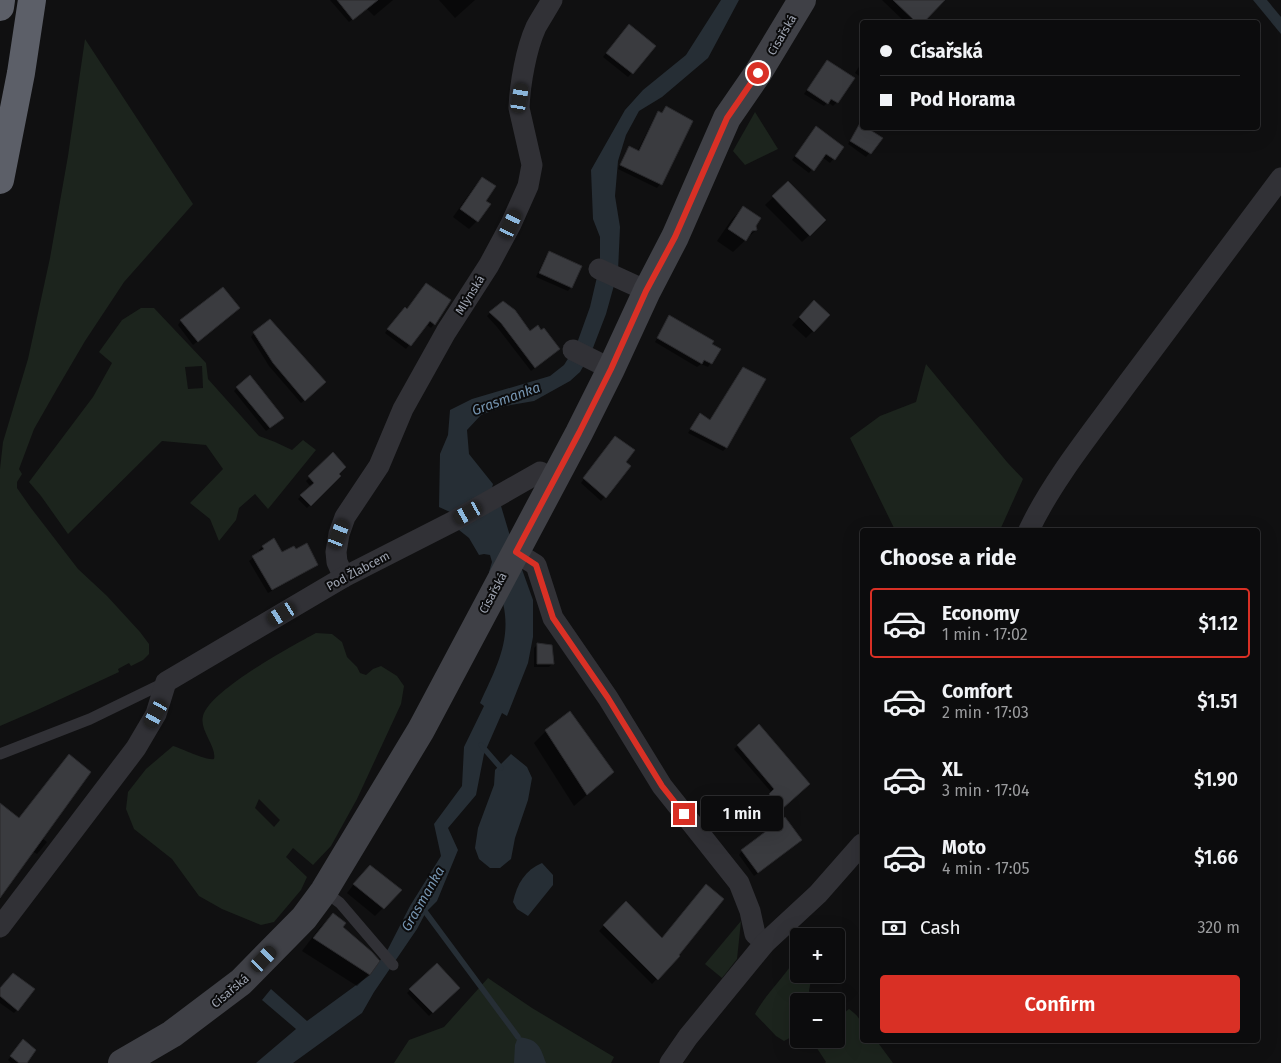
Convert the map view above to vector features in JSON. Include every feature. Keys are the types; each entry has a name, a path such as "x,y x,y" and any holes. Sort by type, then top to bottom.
{"highway":[{"path":"0,7 1,0"},
{"path":"0,180 21,73 32,0"}],"street":[{"name":"Mlýnská","path":"344,577 337,562 336,552 339,534 345,517 379,466 404,409 446,332 511,224 528,186 532,165 519,108 520,98 526,59 536,28 552,0"},
{"name":"Císařská","path":"122,1063 172,1034 246,978 304,918 324,891 421,730 554,479 591,359 646,291 675,237 729,114 758,73 802,0"},
{"path":"1030,528 1037,513 1083,443 1281,178"},
{"path":"607,273 646,291"},
{"name":"Pod Žlabcem","path":"166,682 344,577 454,521 540,472 554,479"},
{"path":"516,552 536,565 553,618 608,698 662,786 739,883 750,911 755,934 765,943"},
{"path":"0,927 136,748 156,714 166,682"},
{"path":"670,1063 694,1030 765,943 818,894 860,846"}],"lane":[{"path":"0,754 90,719 166,682"},
{"path":"324,891 340,903 393,965"}],"shaded area":[{"path":"85,39 193,204 124,282 85,341 34,429 19,469 22,474 17,482 17,488 78,569 107,596 140,632 149,644 149,654 143,660 131,666 129,663 118,669 119,672 0,726 0,469 3,442 28,359 50,258 68,156"},
{"path":"755,112 778,149 745,165 733,151"},
{"path":"141,308 154,308 206,363 208,379 259,436 292,450 303,440 316,450 268,509 255,494 239,508 236,520 219,541 210,519 190,503 223,469 206,445 162,441 68,534 29,482 93,397 112,363 99,352 122,320","holes":["202,366 203,388 188,389 185,367"]},
{"path":"926,364 1023,479 1001,528 894,528 850,438 880,416 916,402"},
{"path":"316,633 332,634 342,642 347,657 360,673 366,675 373,669 381,666 397,676 404,686 401,704 357,799 331,846 313,865 293,848 286,857 307,877 301,890 274,922 261,925 222,909 199,896 172,859 134,829 126,809 128,792 146,769 173,746 201,757 214,759 213,749 202,721 209,706 220,694 253,670","holes":["259,799 280,820 274,827 255,808"]},
{"path":"741,921 737,959 722,978 705,964"},
{"path":"790,967 790,983 810,983 810,993 790,993 790,1038 784,1041 776,1036 755,1014"},
{"path":"488,978 532,1008 614,1057 611,1063 394,1063 409,1040 444,1027"},
{"path":"849,1009 860,1020 860,1043 878,1043 893,1063 825,1063 817,1048 845,1048 845,1012"}],"water":[{"name":"Grasmanka","path":"721,0 739,0 708,58 662,97 639,111 626,135 618,161 615,196 620,227 618,271 606,314 591,353 580,372 570,381 534,401 505,406 481,415 467,430 469,454 493,484 492,488 501,506 533,600 533,637 528,663 507,716 502,713 484,754 476,795 448,828 458,850 437,901 426,912 362,1013 293,1063 256,1063 296,1029 262,1000 271,989 307,1021 370,975 388,949 410,906 441,856 434,824 462,786 464,747 484,706 480,703 501,655 505,630 503,603 492,573 489,572 492,562 490,555 479,555 469,538 459,530 450,512 439,507 440,454 448,435 450,410 472,399 550,376 564,365 576,346 590,307 600,264 600,237 593,219 591,170 625,110 643,90 686,55"},
{"path":"1253,0 1267,0 1281,17 1281,34"},
{"path":"511,754 527,767 532,778 528,800 515,838 511,859 500,868 490,868 479,859 475,848 478,828 494,785 495,770"},
{"path":"542,863 553,875 553,885 528,916 517,909 513,902 523,878"},
{"path":"518,1037 537,1044 546,1063 514,1063 515,1045"}],"building":[{"path":"337,0 378,0 353,20"},
{"path":"893,0 945,0 926,20 914,20"},
{"path":"629,24 656,46 633,74 606,53"},
{"path":"827,60 855,78 838,103 831,99 828,104 807,90"},
{"path":"666,106 693,121 662,185 620,165 629,146 639,151 658,111 662,113"},
{"path":"860,123 860,130 870,130 883,138 871,154 850,141"},
{"path":"816,126 844,147 835,160 826,154 814,171 795,156"},
{"path":"482,177 496,186 486,201 491,204 478,222 460,209"},
{"path":"788,181 826,220 810,236 772,196"},
{"path":"743,206 761,218 756,226 757,230 752,231 746,241 728,229"},
{"path":"549,251 582,266 572,288 539,273"},
{"path":"426,283 451,300 435,325 430,321 411,346 387,329 405,307 407,309"},
{"path":"223,287 240,308 198,342 180,320"},
{"path":"814,300 830,315 814,332 799,317"},
{"path":"503,301 515,310 530,331 538,325 541,330 544,328 560,349 535,368 501,323 489,312"},
{"path":"669,315 714,341 712,344 721,349 712,364 704,360 702,364 657,338"},
{"path":"270,319 326,382 305,401 273,363 253,332"},
{"path":"743,367 766,379 727,448 690,429 700,413 710,420"},
{"path":"250,375 284,418 270,428 236,387"},
{"path":"615,436 635,450 626,462 631,466 606,498 583,478"},
{"path":"333,452 346,467 339,474 341,476 311,506 300,495 314,483 308,476"},
{"path":"274,538 282,552 294,546 296,549 307,543 318,565 272,590 252,556 264,549 262,546"},
{"path":"537,643 552,645 554,664 537,664"},
{"path":"570,711 614,772 587,795 545,730"},
{"path":"759,724 810,784 782,809 769,794 774,789 737,745"},
{"path":"69,754 91,772 0,898 0,803 19,818"},
{"path":"785,817 802,840 758,873 741,850"},
{"path":"370,865 402,890 384,909 353,884"},
{"path":"706,884 724,899 680,956 658,980 603,925 626,901 662,938"},
{"path":"333,913 346,923 343,927 380,961 370,975 313,938"},
{"path":"437,963 460,988 433,1013 409,989"},
{"path":"13,973 35,989 18,1011 0,996 0,988"},
{"path":"23,1039 36,1050 27,1063 19,1063 10,1056"}],"waterway":[{"path":"481,745 501,768"},
{"name":"Grasmanka","path":"421,906 518,1037"}],"route":[{"path":"684,814 662,786 608,698 553,618 536,565 516,552 611,369 646,291 675,237 727,118 758,73"}]}
